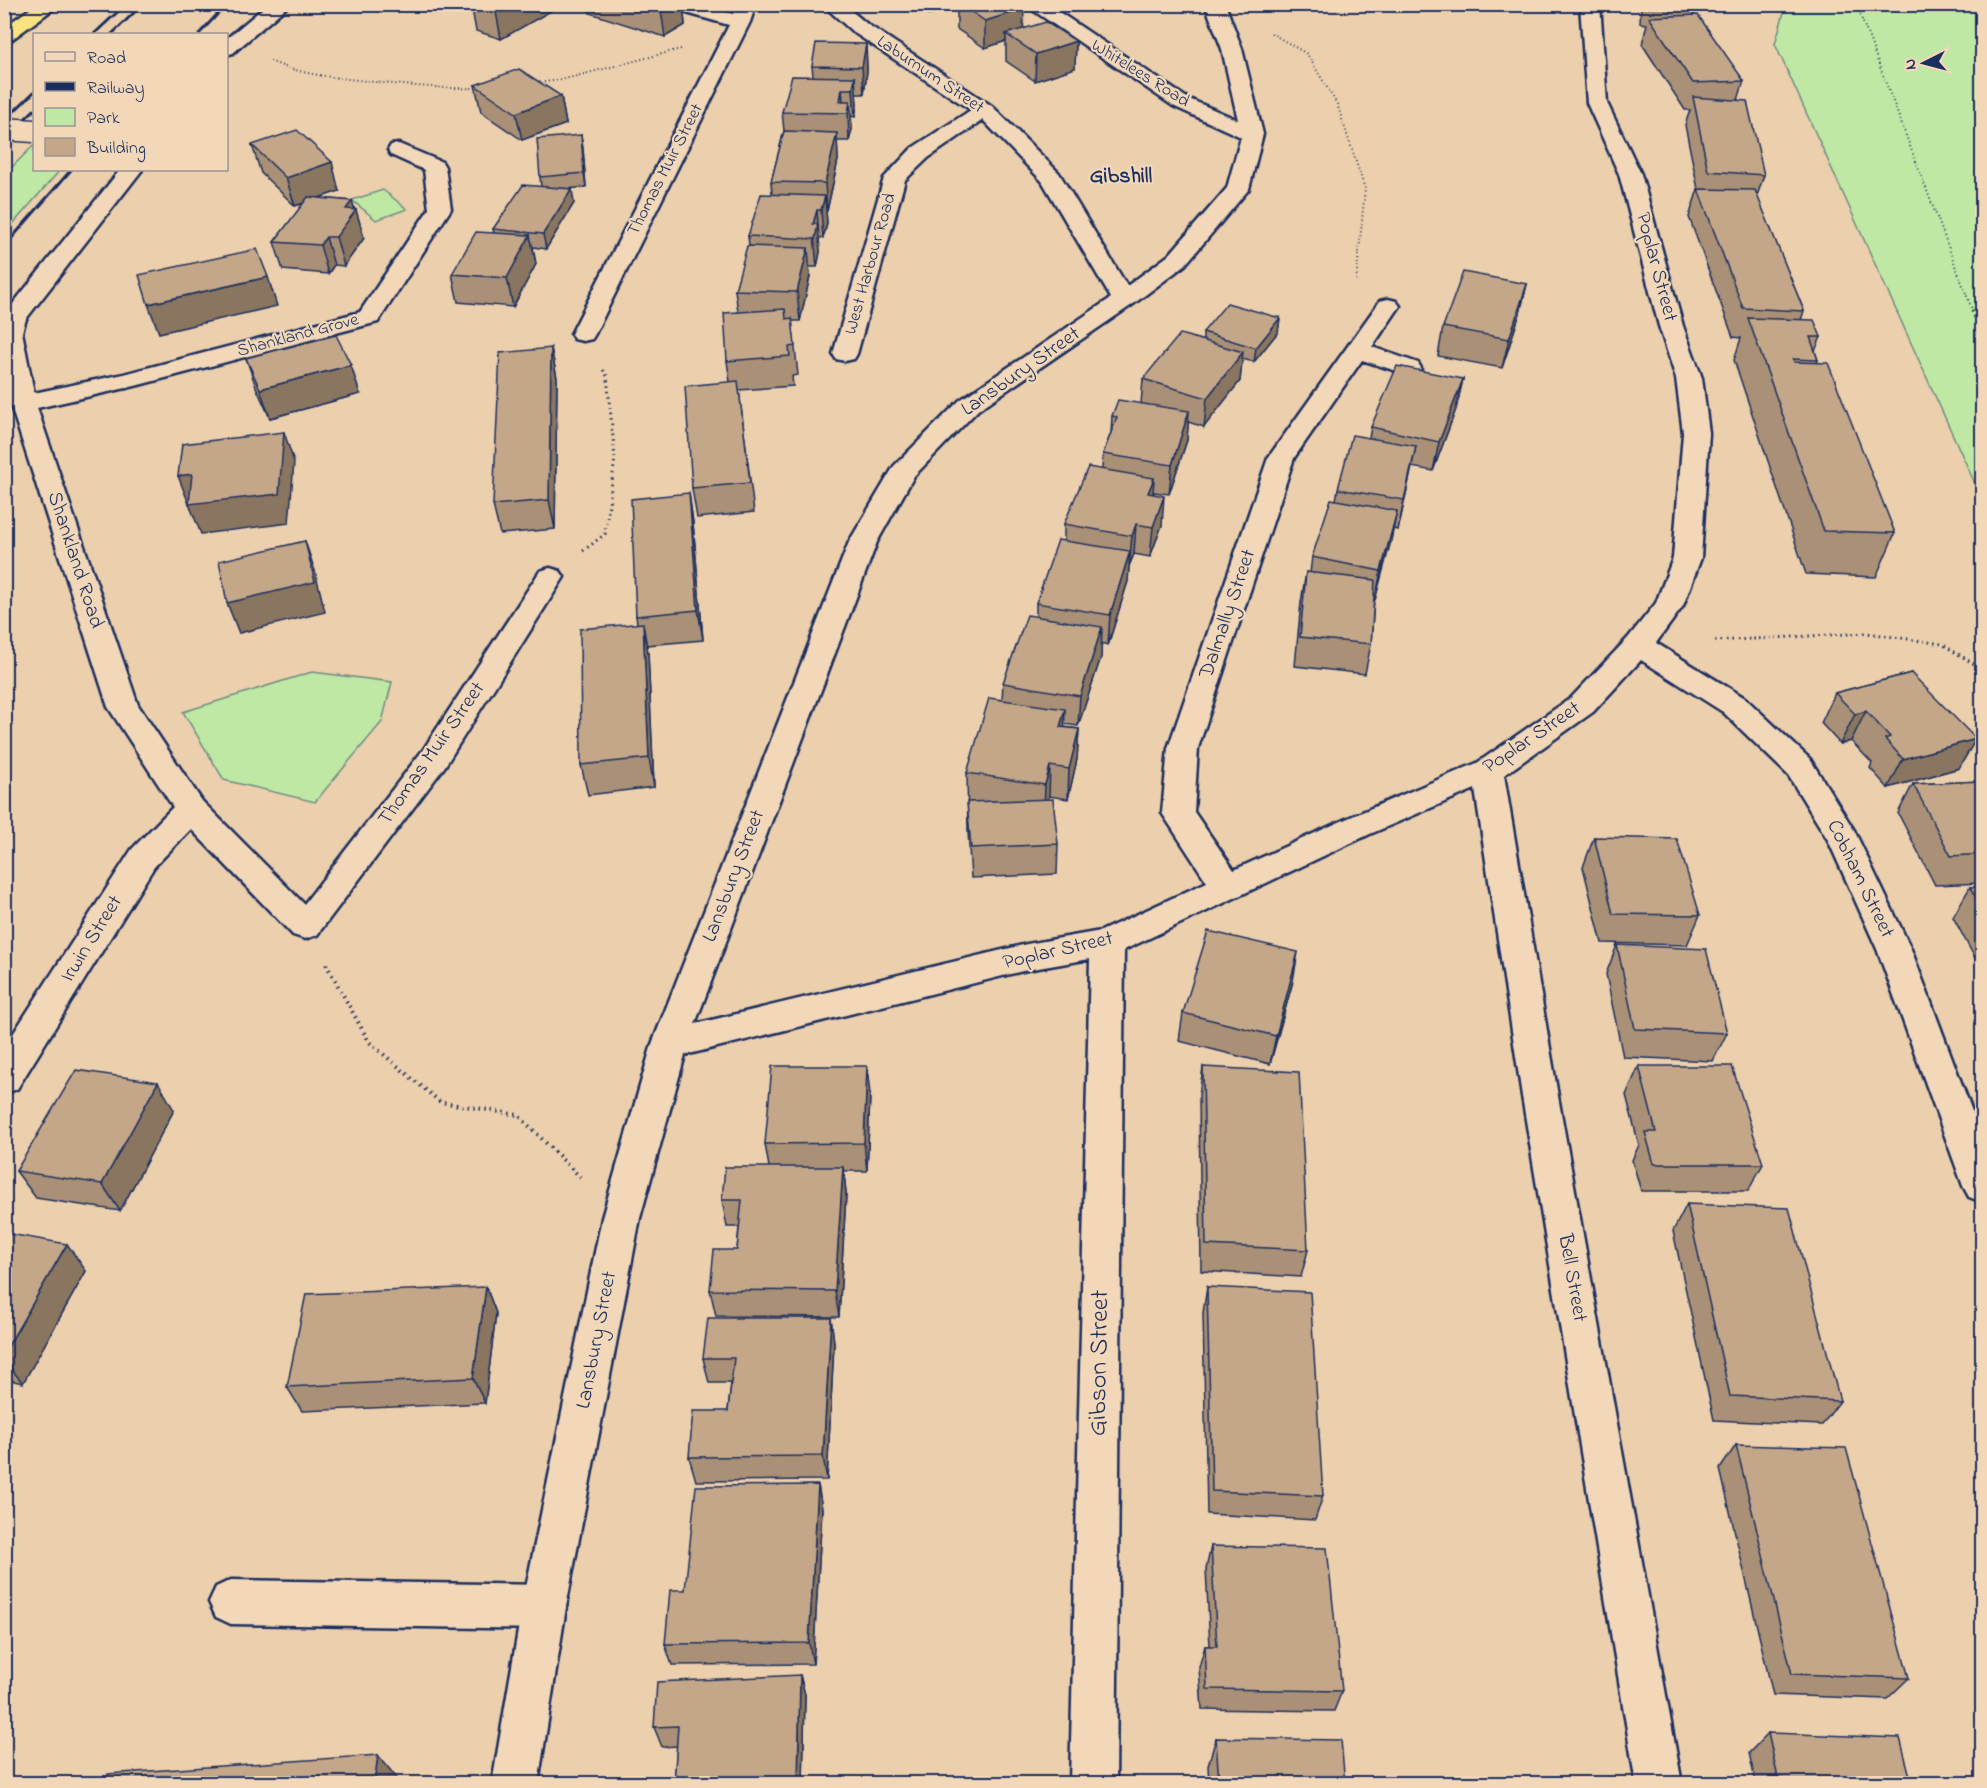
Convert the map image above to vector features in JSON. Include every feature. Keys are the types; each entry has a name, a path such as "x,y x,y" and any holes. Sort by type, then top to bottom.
{"highway":[{"path":"4,36 51,4"}],"street":[{"path":"229,45 280,4"},
{"path":"676,4 743,13"},
{"name":"Laburnum Street","path":"831,4 860,28 985,111 1051,178 1124,300"},
{"name":"Whitelees Road","path":"1033,4 1180,102 1252,134"},
{"name":"Poplar Street","path":"669,1044 1027,957 1107,943 1359,826 1488,771 1582,705 1638,645 1669,606 1687,558 1696,433 1689,378 1657,276 1630,174 1597,103 1590,4"},
{"path":"1217,12 1232,49 1252,134"},
{"name":"Thomas Muir Street","path":"583,334 743,13"},
{"name":"West Harbour Road","path":"845,354 895,178 920,153 985,111"},
{"path":"4,129 33,131"},
{"name":"Lansbury Street","path":"515,1784 544,1607 621,1218 669,1044 863,542 903,472 969,405 1124,300 1177,260 1238,189 1252,134"},
{"name":"Shankland Grove","path":"23,403 126,381 369,317 440,209 434,167 399,150"},
{"name":"Shankland Road","path":"130,171 26,301 14,319 8,346 23,403 123,707 191,809 305,926"},
{"name":"Dalmally Street","path":"1228,887 1178,813 1183,748 1281,458 1388,306"},
{"path":"1357,350 1409,368"},
{"name":"Thomas Muir Street","path":"305,926 434,758 550,577"},
{"name":"Cobham Street","path":"1638,645 1734,705 1799,767 1842,838 1894,949 1983,1186"},
{"name":"Bell Street","path":"1488,771 1540,1096 1659,1784"},
{"name":"Irwin Street","path":"4,1079 143,858 191,809"},
{"name":"Gibson Street","path":"1093,1784 1107,943"},
{"path":"231,1602 544,1607"}],"path":[{"path":"1856,4 1983,337"},
{"path":"1217,12 1259,27 1306,54 1337,104 1365,189 1356,283 1388,306"},
{"path":"229,45 293,72 424,88 485,88"},
{"path":"529,85 627,64 671,50"},
{"path":"550,577 605,534 607,523 615,458 607,376 583,334"},
{"path":"1638,645 1867,633 1942,644 1983,669"},
{"path":"305,926 369,1042 440,1102 518,1115 621,1218"}],"green space":[{"path":"1786,5 1982,5 1982,499 1775,44"},
{"path":"33,146 33,171 59,171 5,233 5,174"},
{"path":"383,190 407,209 376,220 352,200"},
{"path":"312,672 392,682 382,722 315,802 224,780 183,712"}],"building":[{"path":"472,4 510,4 496,12"},
{"path":"644,4 671,4 661,10"},
{"path":"960,4 1017,4 1024,9 985,21"},
{"path":"1698,15 1744,81 1693,83 1649,17"},
{"path":"1046,22 1076,41 1036,54 1006,34"},
{"path":"816,43 866,44 862,67 812,66"},
{"path":"519,69 561,96 516,113 475,85"},
{"path":"792,76 855,77 853,89 842,89 840,101 850,101 848,113 782,112"},
{"path":"1693,97 1747,101 1764,175 1708,171"},
{"path":"297,130 332,162 286,178 252,145"},
{"path":"784,131 837,133 825,183 771,182"},
{"path":"581,135 584,173 540,177 537,139"},
{"path":"523,185 572,189 543,234 493,229"},
{"path":"1698,189 1755,190 1804,311 1743,308"},
{"path":"761,194 825,196 821,210 817,210 813,224 818,224 815,239 748,236"},
{"path":"308,197 352,201 346,209 356,210 336,237 326,237 320,245 274,242"},
{"path":"476,232 530,235 507,278 452,274"},
{"path":"747,246 808,248 797,292 735,290"},
{"path":"257,249 268,277 148,304 139,275"},
{"path":"1463,272 1527,284 1509,339 1443,327"},
{"path":"1227,303 1280,318 1256,348 1203,332"},
{"path":"785,309 786,319 792,318 795,346 789,347 790,356 727,361 724,313"},
{"path":"1748,318 1814,320 1821,337 1810,337 1818,360 1793,359 1794,362 1828,363 1895,533 1824,531"},
{"path":"1180,334 1243,352 1207,398 1143,379"},
{"path":"336,335 351,365 260,389 246,358"},
{"path":"551,348 549,500 493,505 500,353"},
{"path":"1397,366 1463,379 1439,442 1371,427"},
{"path":"738,381 750,483 692,488 685,386"},
{"path":"1118,400 1189,411 1172,465 1103,454 1117,417 1112,416"},
{"path":"284,432 279,494 189,504 192,474 178,476 182,444"},
{"path":"1352,435 1416,446 1404,500 1338,489"},
{"path":"1088,467 1154,478 1148,493 1164,496 1153,527 1136,524 1132,536 1064,524"},
{"path":"689,493 698,610 636,616 631,499"},
{"path":"1331,499 1397,511 1381,571 1312,557"},
{"path":"1058,540 1130,551 1110,615 1036,603"},
{"path":"305,541 315,582 227,603 219,561"},
{"path":"1306,572 1375,580 1371,644 1300,637"},
{"path":"1027,615 1102,627 1080,696 1003,683"},
{"path":"643,623 649,758 581,765 580,629"},
{"path":"1911,673 1976,739 1903,759 1885,739 1890,737 1866,711 1855,714 1835,693"},
{"path":"989,698 1065,709 1060,727 1079,729 1069,769 1050,766 1045,785 967,773"},
{"path":"1983,781 1983,854 1951,856 1913,784"},
{"path":"1053,799 1058,844 971,848 967,802"},
{"path":"1594,837 1677,839 1700,915 1613,914"},
{"path":"1970,887 1983,887 1983,910"},
{"path":"1208,931 1298,952 1276,1036 1183,1013"},
{"path":"1617,945 1706,949 1727,1033 1635,1029"},
{"path":"772,1066 867,1066 864,1143 765,1144"},
{"path":"1639,1066 1732,1066 1763,1164 1654,1164 1645,1132 1656,1132"},
{"path":"1203,1067 1299,1072 1308,1250 1206,1245"},
{"path":"76,1070 158,1082 102,1184 16,1171"},
{"path":"725,1167 843,1167 835,1291 710,1290 714,1250 737,1250 742,1200 722,1200"},
{"path":"1687,1204 1789,1208 1840,1401 1730,1396"},
{"path":"4,1233 67,1244 4,1353"},
{"path":"486,1287 473,1378 287,1387 306,1294"},
{"path":"1207,1287 1310,1292 1323,1496 1212,1491"},
{"path":"708,1318 831,1318 823,1456 689,1457 693,1411 728,1411 734,1358 703,1358"},
{"path":"1736,1445 1846,1448 1909,1678 1792,1674"},
{"path":"818,1485 809,1643 665,1644 670,1590 685,1590 696,1486"},
{"path":"1211,1546 1327,1548 1342,1691 1207,1689 1205,1646 1217,1646"},
{"path":"800,1675 798,1784 674,1784 678,1726 654,1727 657,1682"},
{"path":"1768,1733 1900,1738 1912,1784 1785,1784 1784,1779 1778,1778"},
{"path":"1216,1738 1341,1740 1345,1784 1219,1784"},
{"path":"378,1755 374,1784 106,1784 108,1774"}],"railway":[{"path":"95,33 126,4"},
{"path":"113,33 143,4"},
{"path":"200,33 227,4"},
{"path":"4,121 33,93"},
{"path":"4,139 33,111"},
{"path":"4,247 70,171"}],"district":[{"name":"Gibshill","path":"1121,177"}]}
